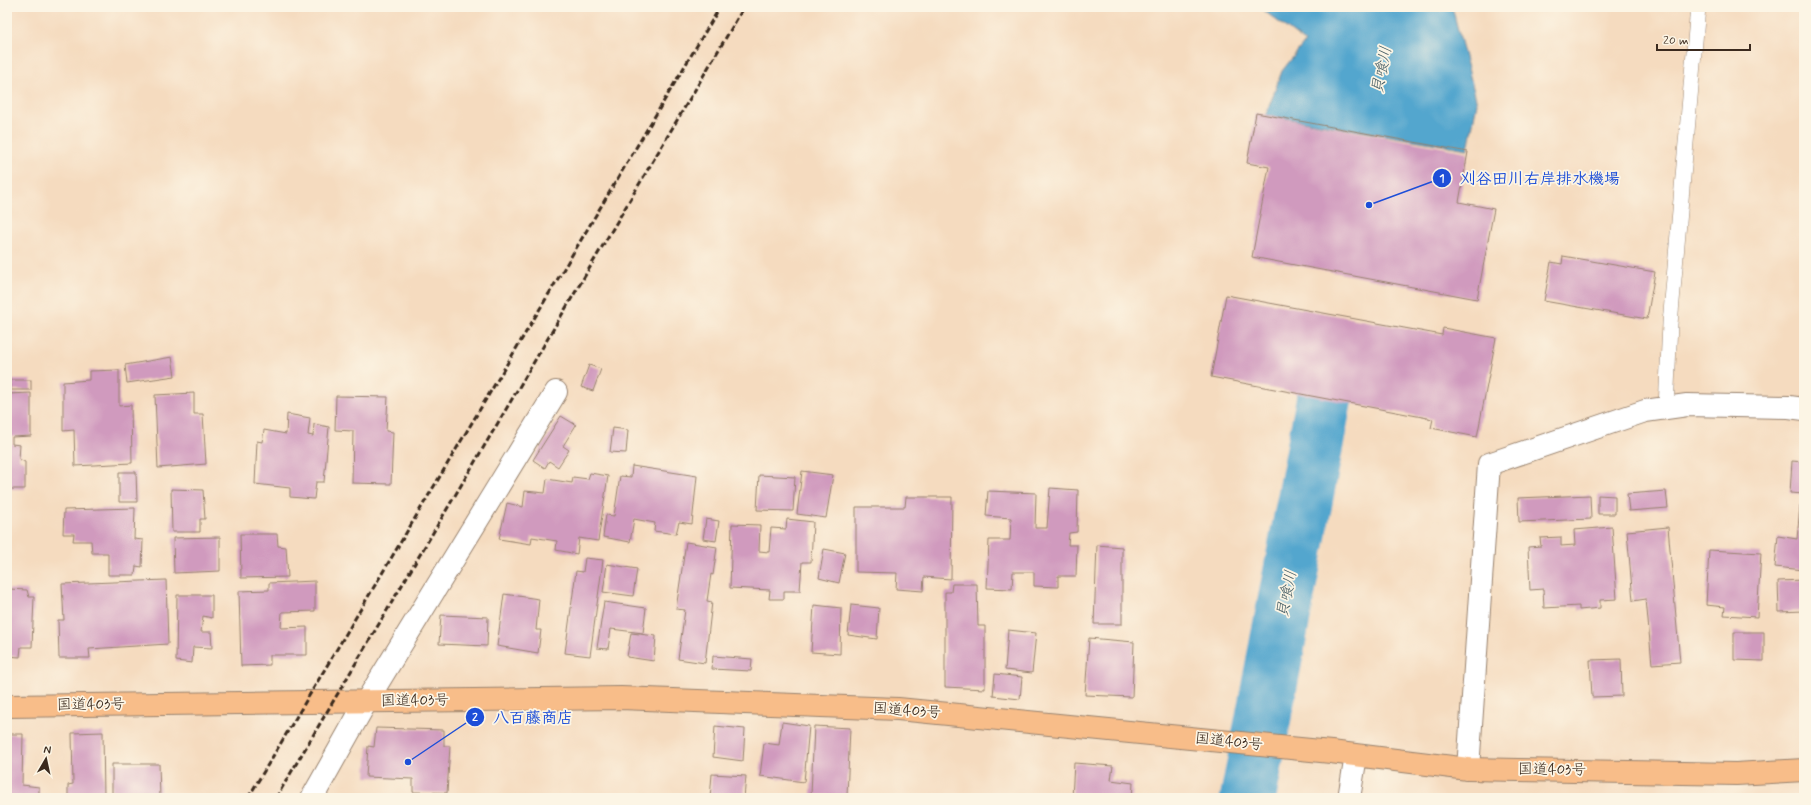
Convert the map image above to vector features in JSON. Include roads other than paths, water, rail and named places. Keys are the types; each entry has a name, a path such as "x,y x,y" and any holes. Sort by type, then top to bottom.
{"highway":[{"name":"国道403号","path":"7,706 621,698 890,709 1331,752 1468,769 1736,774 1804,770"}],"street":[{"path":"312,798 366,702 556,392"},
{"path":"1468,769 1489,464 1645,411 1687,405 1789,407 1804,409"},
{"path":"1349,798 1356,756"}],"lane":[{"path":"1666,408 1670,324 1698,7"}],"water":[{"path":"1259,7 1452,7 1477,103 1468,149 1266,115 1282,71 1305,42"}],"waterway":[{"name":"貝喰川","path":"1248,798 1326,389"}],"railway":[{"path":"248,798 720,7"},
{"path":"276,798 744,7"}],"place":[{"name":"刈谷田川右岸排水機場","path":"1369,205"},
{"name":"八百藤商店","path":"408,762"}]}
